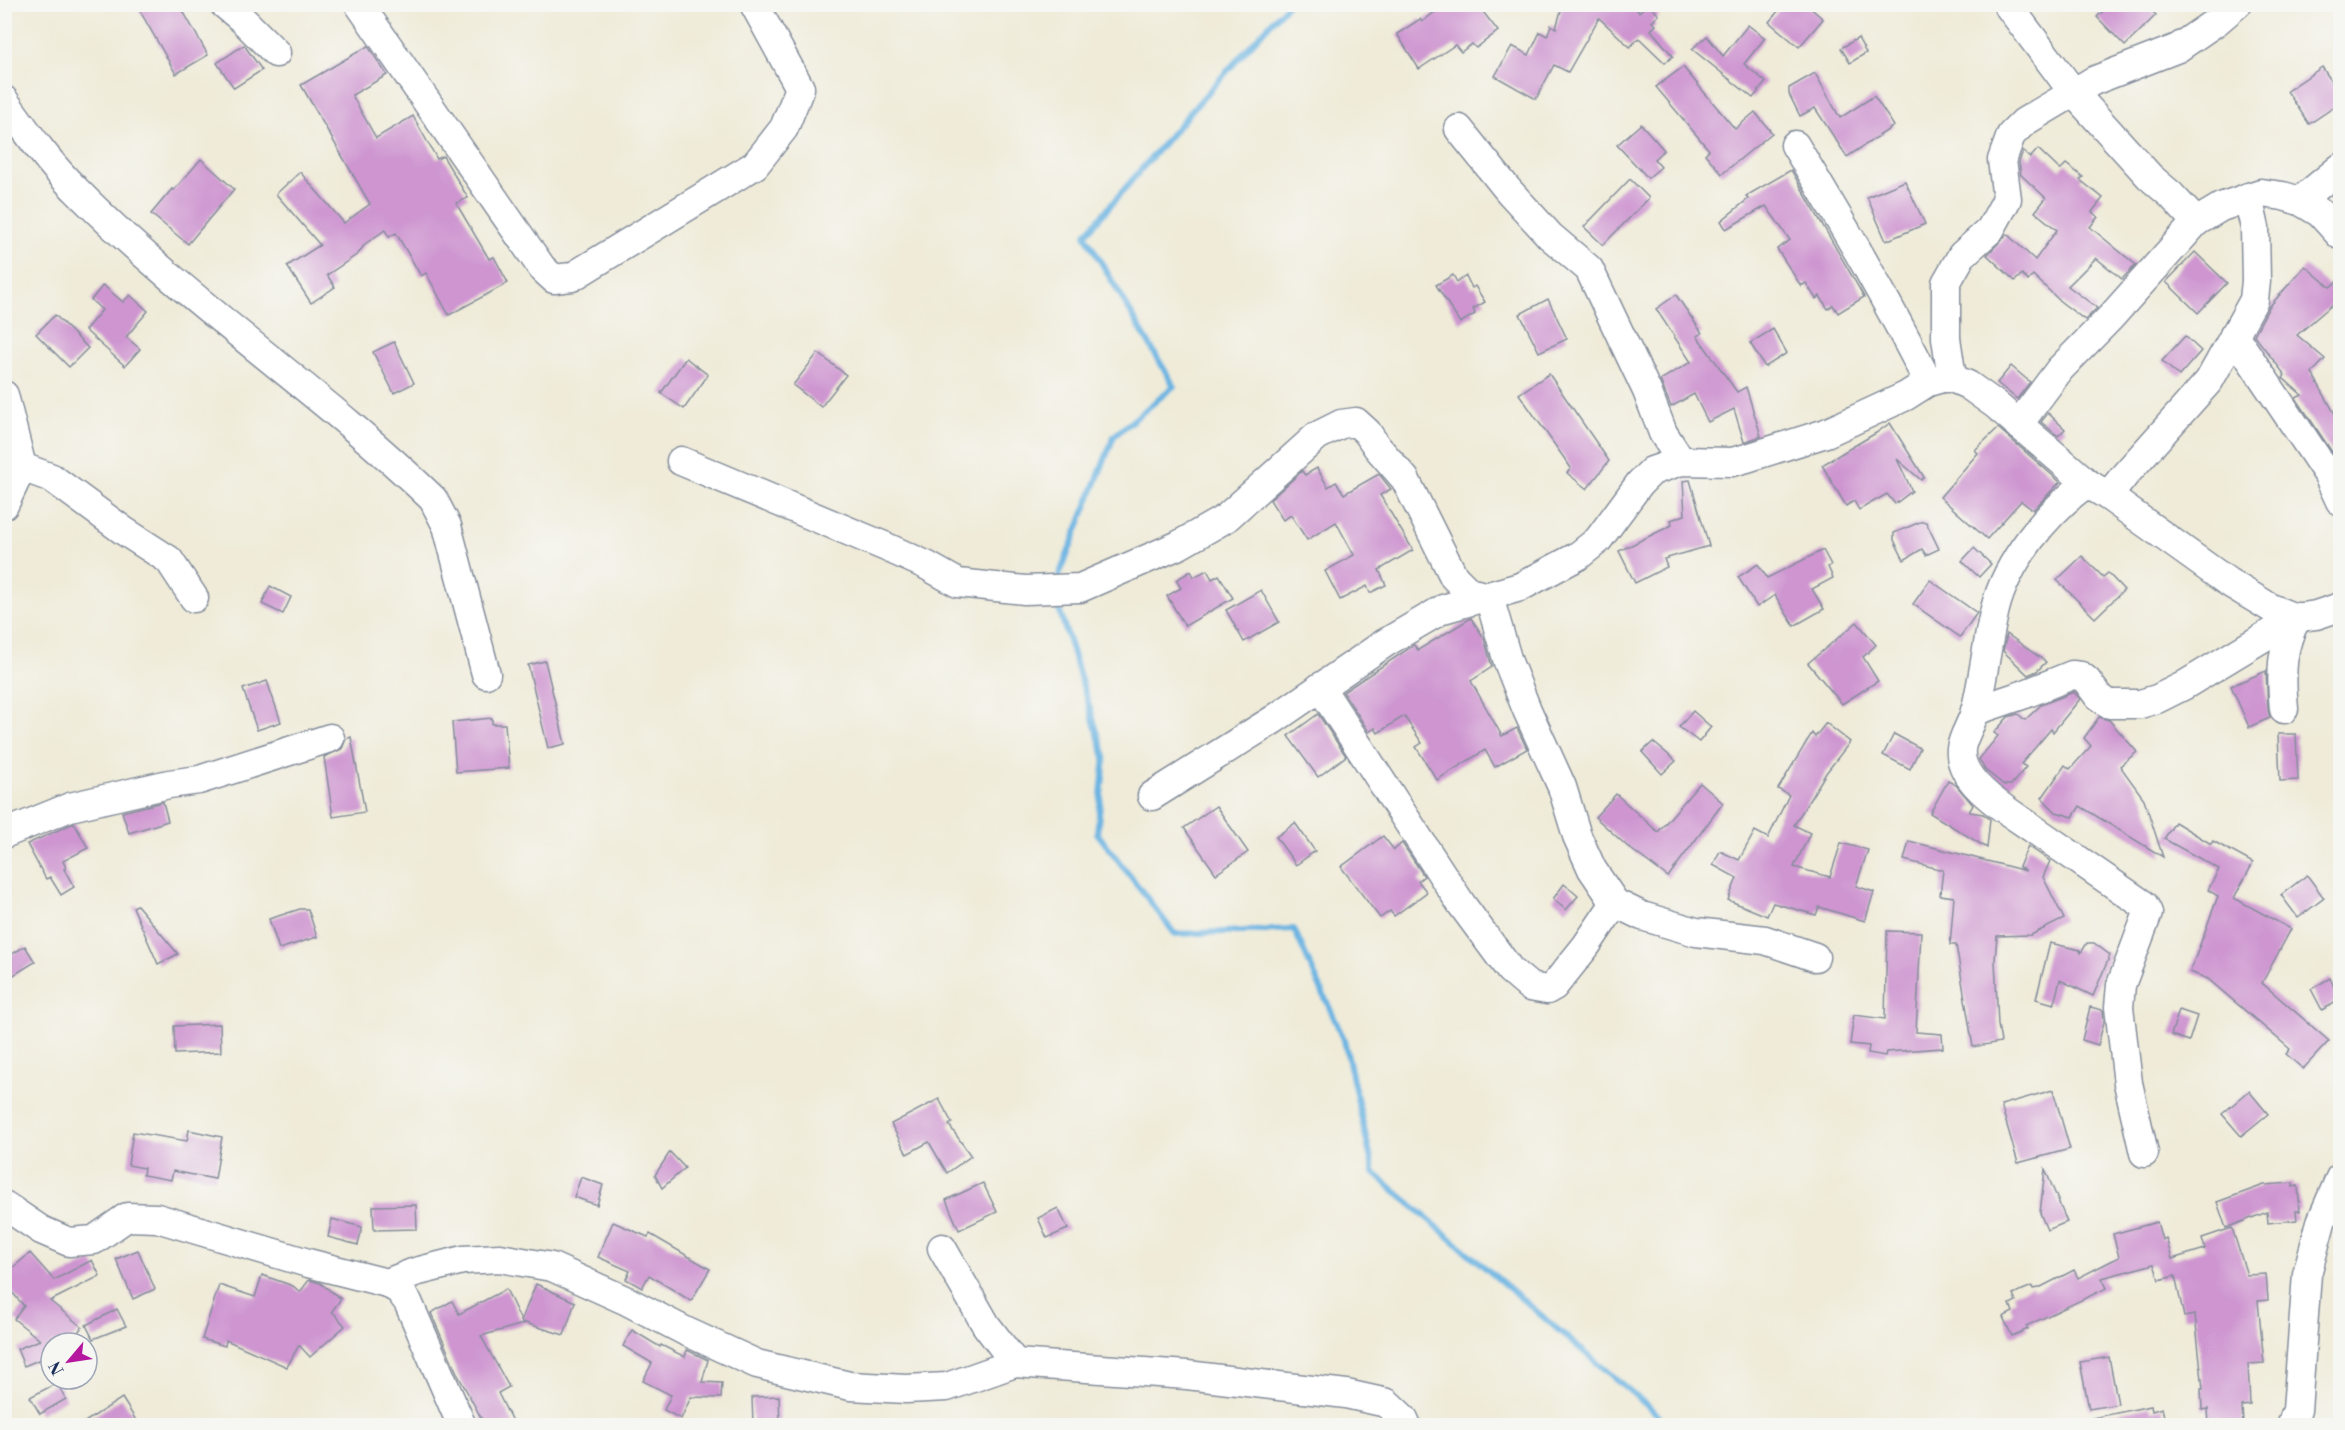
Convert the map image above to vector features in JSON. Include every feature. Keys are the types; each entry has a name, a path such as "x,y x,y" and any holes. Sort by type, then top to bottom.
{"street":[{"path":"224,4 276,53"},
{"path":"359,4 542,268 554,279 572,277 755,165 784,128 800,88 753,4"},
{"path":"2007,4 2073,92 2150,177 2171,195 2196,222"},
{"path":"1940,380 1946,338 1946,283 1962,255 1990,230 2007,199 2002,160 2011,135 2024,122 2093,81 2178,48 2237,4"},
{"path":"4,100 73,188 160,270 264,352 433,499 447,526 486,674"},
{"path":"1459,129 1508,190 1550,236 1589,269 1647,391 1663,433 1681,461"},
{"path":"1796,146 1902,329 1940,380"},
{"path":"2300,201 2340,168"},
{"path":"2018,425 2060,369 2110,318 2196,222 2221,207 2248,196 2261,194 2283,196 2300,201 2320,213 2340,235"},
{"path":"2144,1153 2128,1083 2119,1007 2121,985 2148,913 2144,905 2003,808 1972,780 1965,769 1959,749 1975,711 1995,610 2004,580 2015,561 2069,496 2098,490 2124,476 2210,381 2254,300 2255,228 2248,196"},
{"path":"2234,335 2327,473 2340,501"},
{"path":"1152,796 1273,720 1385,643 1443,609 1520,587 1578,556 1598,540 1640,483 1652,471 1681,461 1732,462 1747,458 1826,432 1940,380 1968,385 1987,398 2098,490 2228,582 2271,608 2297,617"},
{"path":"4,395 22,466 4,505"},
{"path":"681,461 884,546 958,583 1025,590 1080,588 1179,545 1226,518 1317,436 1341,424 1356,422 1367,432 1405,479 1454,577 1469,592 1489,597"},
{"path":"22,466 52,478 124,531 169,560 194,598"},
{"path":"1489,597 1508,662 1562,787 1577,836 1592,869 1615,903 1642,916 1696,932 1765,940 1815,957"},
{"path":"1975,711 2072,675 2081,676 2098,696 2109,704 2140,704 2157,699 2183,686 2297,617 2340,607"},
{"path":"2284,709 2283,658 2286,641 2297,617"},
{"path":"1320,687 1462,905 1510,970 1530,987 1547,990 1554,986 1586,946 1615,903"},
{"path":"4,834 70,807 169,784 199,780 330,738"},
{"path":"2291,1425 2297,1410 2307,1274 2321,1222 2340,1178"},
{"path":"4,1204 41,1230 69,1242 94,1240 127,1217 157,1218 308,1263 387,1283 399,1290 408,1302 462,1425"},
{"path":"942,1248 986,1325 1015,1363"},
{"path":"387,1283 415,1272 463,1260 500,1258 552,1267 757,1364 850,1386 906,1389 947,1387 1015,1363 1187,1376 1346,1394 1387,1403 1404,1419 1407,1425"}],"building":[{"path":"136,4 179,4 208,55 176,74"},
{"path":"1445,4 1477,4 1498,31 1476,48 1472,44 1461,52 1455,45 1419,69 1397,34 1420,19 1422,22"},
{"path":"1563,4 1632,4 1639,12 1648,4 1659,15 1652,22 1656,25 1651,30 1673,56 1665,63 1639,38 1630,47 1599,18 1568,72 1554,65 1536,99 1495,76 1512,46 1529,55 1540,32 1547,36 1551,25 1556,28"},
{"path":"1784,4 1806,4 1823,19 1799,47 1769,22"},
{"path":"2110,4 2145,4 2156,15 2125,46 2097,17"},
{"path":"1748,25 1765,38 1744,64 1766,82 1753,98 1692,49 1707,36 1723,56"},
{"path":"1858,38 1866,53 1850,63 1841,48"},
{"path":"244,45 262,70 234,88 217,63"},
{"path":"368,46 387,75 352,95 376,138 413,116 437,159 443,156 468,198 456,203 489,259 494,257 508,283 449,315 426,273 421,276 396,233 389,237 385,230 365,244 358,254 327,275 335,287 311,303 287,266 320,245 276,194 300,172 344,223 370,204 301,85"},
{"path":"1683,67 1735,129 1755,112 1772,133 1722,174 1705,154 1709,150 1656,87"},
{"path":"2322,67 2340,94 2340,103 2309,124 2287,91"},
{"path":"1815,73 1840,118 1874,96 1894,126 1847,157 1815,108 1800,116 1789,94 1789,88"},
{"path":"1641,124 1664,150 1654,159 1661,167 1648,178 1617,145"},
{"path":"2038,149 2060,170 2066,164 2083,177 2080,180 2103,198 2092,212 2098,217 2090,227 2136,265 2122,279 2096,258 2068,286 2097,308 2085,320 2061,302 2033,275 2028,281 2022,274 2015,281 1987,255 2007,234 2035,260 2057,230 2035,212 2046,198 2021,175 2019,162 2023,151 2030,158"},
{"path":"201,159 234,189 188,244 151,214"},
{"path":"1791,170 1864,297 1838,313 1833,305 1828,309 1820,296 1816,299 1806,283 1801,286 1777,249 1790,240 1766,206 1726,229 1721,221 1748,199 1746,196"},
{"path":"1630,179 1649,198 1603,245 1584,227"},
{"path":"1905,181 1925,224 1886,241 1867,197"},
{"path":"2195,252 2227,283 2198,313 2166,282"},
{"path":"2305,266 2330,287 2340,279 2340,298 2297,335 2325,359 2312,373 2340,423 2340,464 2296,398 2302,395 2283,378 2285,375 2254,335 2269,307"},
{"path":"1453,275 1457,282 1466,276 1472,288 1475,286 1485,302 1473,309 1475,314 1460,323 1436,285"},
{"path":"103,285 123,302 130,295 148,311 126,337 140,349 125,366 85,330 102,310 91,300"},
{"path":"1676,295 1702,333 1697,336 1737,392 1746,387 1761,436 1744,442 1734,409 1708,422 1694,394 1671,407 1660,380 1691,362 1656,309"},
{"path":"1548,299 1567,339 1539,352 1520,314"},
{"path":"55,315 88,348 69,367 36,334"},
{"path":"1773,329 1787,353 1765,367 1750,343"},
{"path":"2185,336 2201,351 2179,376 2162,361"},
{"path":"394,342 414,383 394,393 373,352"},
{"path":"818,353 846,375 821,407 793,385"},
{"path":"686,358 708,375 684,409 661,393"},
{"path":"2011,366 2030,382 2017,399 1997,383"},
{"path":"1549,374 1609,461 1587,489 1567,473 1571,468 1519,394"},
{"path":"2048,413 2065,429 2058,436 2041,422"},
{"path":"1890,423 1924,477 1921,480 1897,459 1912,491 1895,504 1887,494 1859,510 1854,501 1846,506 1822,465"},
{"path":"1998,428 2060,482 2033,510 2021,501 1987,539 1940,497 1978,453 1975,450"},
{"path":"1317,468 1328,487 1336,482 1344,494 1379,474 1391,489 1380,495 1413,550 1379,570 1386,585 1370,593 1367,586 1340,600 1325,571 1354,555 1336,522 1307,540 1291,515 1283,520 1270,500 1302,471 1305,475"},
{"path":"1690,480 1709,546 1664,559 1667,567 1635,583 1619,551 1672,525 1671,520 1685,515 1683,481"},
{"path":"1920,522 1926,522 1939,549 1926,555 1922,549 1904,560 1894,540 1894,533"},
{"path":"1974,548 1991,564 1979,577 1962,561"},
{"path":"1823,550 1831,565 1828,567 1833,578 1812,589 1824,609 1794,626 1775,595 1757,607 1738,577 1758,564 1767,578"},
{"path":"2082,556 2103,577 2108,573 2124,590 2095,618 2057,580"},
{"path":"1207,570 1212,579 1219,575 1233,598 1185,626 1167,596 1181,588 1176,580 1191,571 1194,577"},
{"path":"1930,580 1977,613 1960,637 1913,604"},
{"path":"270,586 291,597 283,614 262,604"},
{"path":"1261,590 1279,622 1244,642 1226,610"},
{"path":"1471,618 1484,638 1492,667 1471,681 1502,736 1517,728 1527,749 1495,767 1485,750 1437,780 1416,747 1422,743 1404,716 1378,733 1375,728 1369,732 1343,692 1414,645 1418,650"},
{"path":"1857,622 1876,645 1863,657 1878,681 1842,704 1808,663"},
{"path":"2007,634 2046,662 2037,671 2028,675 2003,651"},
{"path":"545,661 565,744 548,748 528,665"},
{"path":"2266,671 2270,718 2249,727 2231,686"},
{"path":"267,681 281,722 257,730 243,689"},
{"path":"2074,692 2080,699 2053,732 2051,729 2021,764 2026,767 2011,785 2004,785 1985,770 1979,759 1998,736 1994,733 2008,717 2018,714 2025,720 2041,705"},
{"path":"1693,711 1711,727 1699,742 1679,727"},
{"path":"1318,714 1346,756 1318,777 1288,736"},
{"path":"2099,717 2109,720 2137,752 2120,766 2144,799 2163,857 2080,806 2073,817 2056,812 2042,798 2065,765 2070,769 2091,746 2084,738"},
{"path":"492,718 492,724 505,724 509,768 456,772 452,722"},
{"path":"1826,723 1850,742 1826,773 1794,825 1810,833 1794,867 1830,877 1841,843 1868,850 1856,886 1874,892 1865,921 1819,907 1816,915 1773,903 1767,916 1728,900 1737,878 1713,865 1720,851 1739,860 1755,831 1768,838 1789,795 1778,789 1812,733 1815,737"},
{"path":"1894,734 1920,748 1910,769 1883,755"},
{"path":"2278,734 2296,734 2298,780 2280,781"},
{"path":"351,737 365,812 333,817 324,757 342,749 346,739"},
{"path":"1653,742 1676,761 1662,774 1642,752"},
{"path":"1948,781 1956,785 1973,805 1969,812 1983,814 1990,819 1987,848 1930,813"},
{"path":"1700,783 1723,803 1668,877 1628,847 1595,817 1616,794 1658,832"},
{"path":"163,802 168,821 129,833 122,812"},
{"path":"1216,806 1248,852 1216,874 1184,828"},
{"path":"2175,822 2211,844 2213,841 2253,863 2234,898 2291,929 2262,983 2329,1041 2303,1069 2286,1054 2290,1049 2208,979 2190,972 2218,896 2208,890 2219,869 2164,839"},
{"path":"74,823 88,848 63,861 66,868 64,869 74,887 61,895 50,877 46,879 27,844"},
{"path":"1295,823 1315,851 1296,865 1276,837"},
{"path":"1383,836 1394,850 1402,843 1424,876 1418,881 1427,892 1394,916 1390,911 1380,918 1341,867"},
{"path":"1909,841 2026,871 2019,867 2028,846 2050,861 2043,877 2064,919 2031,935 1997,936 1995,960 2001,1042 1973,1047 1956,945 1950,945 1954,897 1940,895 1943,870 1904,860"},
{"path":"2307,875 2324,898 2298,918 2281,895"},
{"path":"1564,884 1578,896 1566,910 1553,899"},
{"path":"137,905 178,954 158,964 133,907"},
{"path":"300,909 308,909 317,937 279,949 269,919"},
{"path":"1887,931 1921,932 1916,1032 1942,1034 1943,1048 1886,1052 1885,1056 1868,1053 1869,1046 1850,1044 1854,1015 1885,1019"},
{"path":"2050,943 2080,950 2081,953 2087,943 2094,943 2110,955 2093,996 2060,980 2054,1004 2036,999"},
{"path":"25,946 35,962 4,981 4,959"},
{"path":"2330,978 2340,1000 2322,1010 2311,989"},
{"path":"2090,1007 2103,1010 2104,1022 2098,1045 2082,1040"},
{"path":"2179,1010 2197,1016 2189,1041 2171,1035"},
{"path":"220,1024 221,1052 175,1054 174,1026"},
{"path":"2053,1090 2070,1149 2018,1163 2001,1105"},
{"path":"2249,1091 2268,1114 2241,1136 2222,1114"},
{"path":"939,1099 952,1123 949,1125 971,1156 947,1173 929,1142 907,1154 891,1124"},
{"path":"189,1130 222,1137 215,1179 173,1171 171,1180 143,1175 144,1168 128,1165 133,1132 187,1141"},
{"path":"670,1152 685,1168 662,1188 655,1175"},
{"path":"2045,1169 2067,1222 2047,1230 2040,1213"},
{"path":"581,1177 603,1185 597,1205 574,1197"},
{"path":"983,1183 997,1212 959,1230 946,1200"},
{"path":"2293,1183 2293,1187 2298,1186 2300,1211 2296,1211 2297,1220 2268,1223 2267,1212 2226,1228 2217,1202 2264,1185"},
{"path":"416,1205 417,1229 374,1230 373,1206"},
{"path":"1058,1208 1068,1229 1047,1238 1038,1218"},
{"path":"332,1219 362,1227 358,1245 328,1237"},
{"path":"613,1222 648,1237 650,1234 710,1269 691,1301 649,1275 642,1288 626,1279 630,1271 598,1257"},
{"path":"2157,1222 2162,1240 2166,1238 2172,1259 2205,1249 2202,1238 2232,1228 2247,1275 2266,1274 2268,1300 2258,1301 2264,1363 2248,1364 2250,1405 2242,1406 2243,1425 2209,1425 2208,1409 2202,1410 2201,1389 2203,1389 2195,1315 2184,1317 2175,1276 2159,1280 2154,1264 2102,1278 2107,1288 2026,1326 2028,1329 2012,1336 2003,1317 2013,1312 2010,1304 2016,1301 2013,1294 2032,1286 2033,1289 2039,1288 2074,1270 2078,1278 2119,1257 2113,1234"},
{"path":"138,1250 155,1289 133,1299 116,1259"},
{"path":"30,1253 54,1280 92,1260 100,1276 50,1301 82,1327 79,1331 39,1331 39,1339 14,1319 24,1306 4,1283 4,1275"},
{"path":"262,1275 293,1286 300,1292 309,1280 320,1283 341,1299 332,1311 345,1326 310,1357 299,1345 287,1367 226,1340 225,1346 202,1339 219,1285 255,1297"},
{"path":"536,1284 575,1302 564,1335 522,1322 523,1324 481,1336 509,1387 498,1393 514,1425 485,1425 458,1375 431,1313 452,1301 459,1314 506,1289 521,1321"},
{"path":"117,1309 126,1326 99,1337 99,1331 89,1331 86,1325"},
{"path":"632,1330 660,1347 661,1345 685,1357 687,1350 708,1360 702,1382 722,1383 721,1398 691,1397 681,1419 664,1410 671,1395 643,1381 652,1363 623,1346"},
{"path":"39,1340 39,1360 24,1366 17,1349"},
{"path":"2109,1357 2118,1404 2089,1409 2080,1362"},
{"path":"42,1391 62,1391 66,1399 40,1414 30,1397"},
{"path":"779,1396 780,1425 753,1425 752,1397"},
{"path":"122,1398 139,1425 80,1425"},
{"path":"2151,1406 2152,1411 2162,1408 2166,1425 2093,1425 2092,1418"}],"waterway":[{"path":"1057,581 1114,436 1174,386 1085,235 1192,110 1288,4"},
{"path":"1055,596 1105,757 1097,833 1175,934 1294,929 1344,1040 1374,1173 1671,1426"}]}
